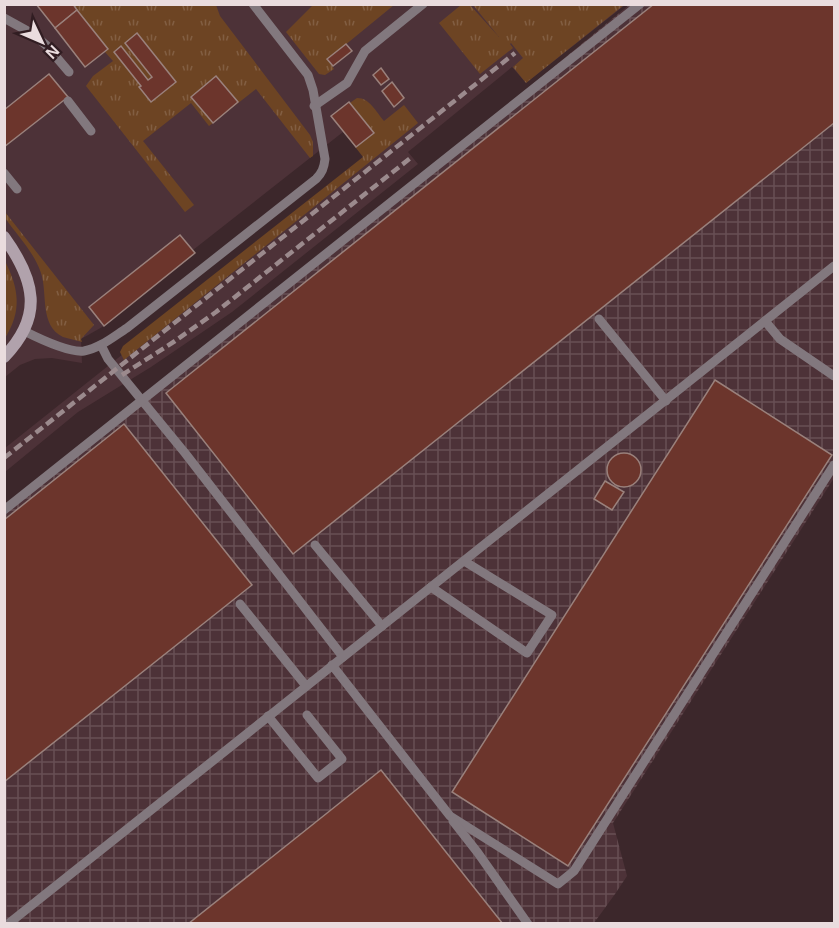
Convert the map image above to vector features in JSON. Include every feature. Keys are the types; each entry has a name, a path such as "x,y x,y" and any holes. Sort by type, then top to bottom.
{"street":[{"path":"4,237 21,265 30,290 31,307 24,331 4,357"}],"lane":[{"path":"24,331 52,344 82,351 101,345 126,328 321,173 325,159 313,90 308,75 253,4"},
{"path":"314,106 347,83 365,51 423,4"},
{"path":"4,510 640,4"},
{"path":"4,18 33,34 46,45 69,72"},
{"path":"68,101 91,131"},
{"path":"4,173 17,189"},
{"path":"8,924 834,266"},
{"path":"599,319 666,400"},
{"path":"765,321 780,339 834,376"},
{"path":"101,345 108,359 143,400 343,657"},
{"path":"450,816 558,884 574,872 834,465"},
{"path":"315,545 382,626"},
{"path":"430,587 527,652 552,615 464,561"},
{"path":"240,604 306,686"},
{"path":"332,665 450,816 528,924"},
{"path":"268,716 318,778 342,759 307,715"}],"shaded area":[{"path":"5,5 625,5 526,83 512,67 408,152 418,164 232,312 151,367 78,412 5,472 5,448 383,147 362,154 343,132 193,250 195,253 104,326 81,339 82,363 52,358 35,359 20,365 5,377"},
{"path":"629,5 834,5 834,478 613,823 627,876 615,894 594,923 5,924 5,505"}],"green space":[{"path":"72,5 216,5 220,16 310,135 313,142 313,156 310,158 256,89 209,126 191,103 143,141 194,205 185,212 86,86 93,76 113,61 105,52 108,49"},
{"path":"313,5 394,5 328,59 334,69 325,75 319,74 286,32"},
{"path":"461,5 470,5 499,37 473,5 624,5 526,83 513,67 523,58 511,43 513,48 480,74 439,23"},
{"path":"357,98 366,100 384,121 404,105 418,123 124,360 120,352 123,346 363,157 331,116"},
{"path":"5,212 94,325 81,339 82,342 63,337 50,325 38,265 5,218"},
{"path":"5,261 17,300 14,319 5,338"}],"building":[{"path":"36,4 73,4 77,10 55,28"},
{"path":"654,4 834,4 834,123 293,554 166,393"},
{"path":"77,10 108,49 85,67 55,28"},
{"path":"137,33 176,82 151,102 114,52 121,46 148,80 152,77 125,43"},
{"path":"346,44 352,51 333,66 327,59"},
{"path":"381,68 389,79 381,85 373,75"},
{"path":"49,74 68,97 4,147 4,110"},
{"path":"216,76 238,102 213,123 191,97"},
{"path":"392,82 404,98 394,107 382,91"},
{"path":"349,102 374,133 356,147 331,116"},
{"path":"180,235 195,253 104,326 89,307"},
{"path":"715,380 832,455 568,866 452,792"},
{"path":"124,424 252,585 4,782 4,520"},
{"path":"624,453 636,458 641,470 636,482 624,487 612,482 607,470 612,458"},
{"path":"605,481 624,492 612,510 594,499"},
{"path":"381,770 503,924 188,924"}],"railway":[{"path":"4,458 515,53"},
{"path":"122,375 216,312 413,156"}]}
